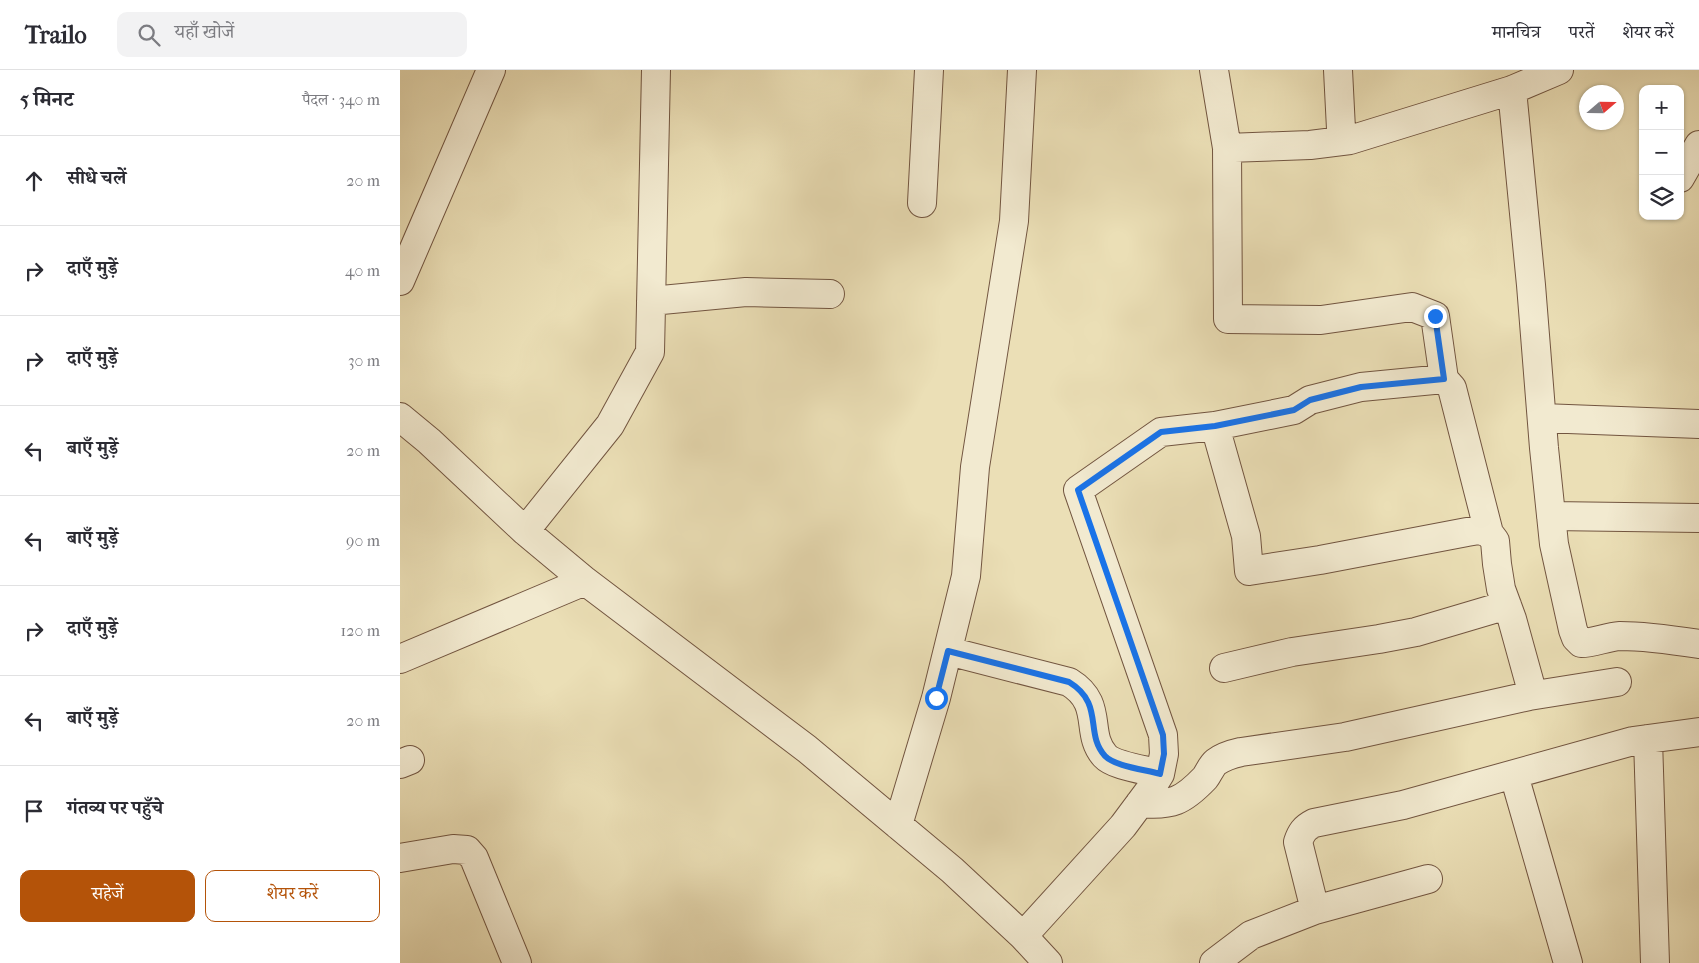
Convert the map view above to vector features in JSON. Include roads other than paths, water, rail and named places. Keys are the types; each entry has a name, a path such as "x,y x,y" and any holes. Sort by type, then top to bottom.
{"street":[{"path":"400,281 491,70"},
{"path":"524,531 610,425 650,352 656,70"},
{"path":"922,203 929,70"},
{"path":"898,826 936,698 966,576 975,467 1014,221 1022,70"},
{"path":"1214,70 1227,148 1228,319 1321,320 1412,307 1435,316 1444,379 1452,388 1468,457 1489,533 1495,541 1498,576 1533,695"},
{"path":"1338,70 1341,129 1346,140"},
{"path":"1227,148 1310,145 1346,140 1512,90 1559,70"},
{"path":"1512,90 1551,516 1558,568 1573,630 1576,638 1581,643 1620,636 1655,638 1699,644"},
{"path":"1682,175 1699,145"},
{"path":"652,301 746,292 830,294"},
{"path":"1023,936 1123,826 1160,774 1164,754 1163,735 1078,490 1161,432 1215,426 1294,410 1310,400 1361,387 1444,379"},
{"path":"400,418 429,441 524,531 585,582 807,749 952,870 1023,936 1048,963"},
{"path":"1542,418 1699,424"},
{"path":"1215,426 1246,536 1249,571 1479,530 1489,533"},
{"path":"1551,516 1699,518"},
{"path":"400,658 585,582"},
{"path":"1224,668 1292,652 1416,632 1506,604"},
{"path":"948,651 1069,682 1086,696 1093,715 1096,735 1106,757 1114,762 1160,774"},
{"path":"1140,802 1160,805 1174,802 1192,791 1215,763 1225,757 1241,752 1345,736 1533,695 1617,682"},
{"path":"1315,910 1298,842 1301,833 1306,827 1314,823 1403,805 1633,742 1699,732"},
{"path":"1648,740 1655,963"},
{"path":"1514,775 1568,963"},
{"path":"400,858 445,850 467,850 474,858 517,963"},
{"path":"1214,963 1251,935 1315,910 1428,879"}]}
